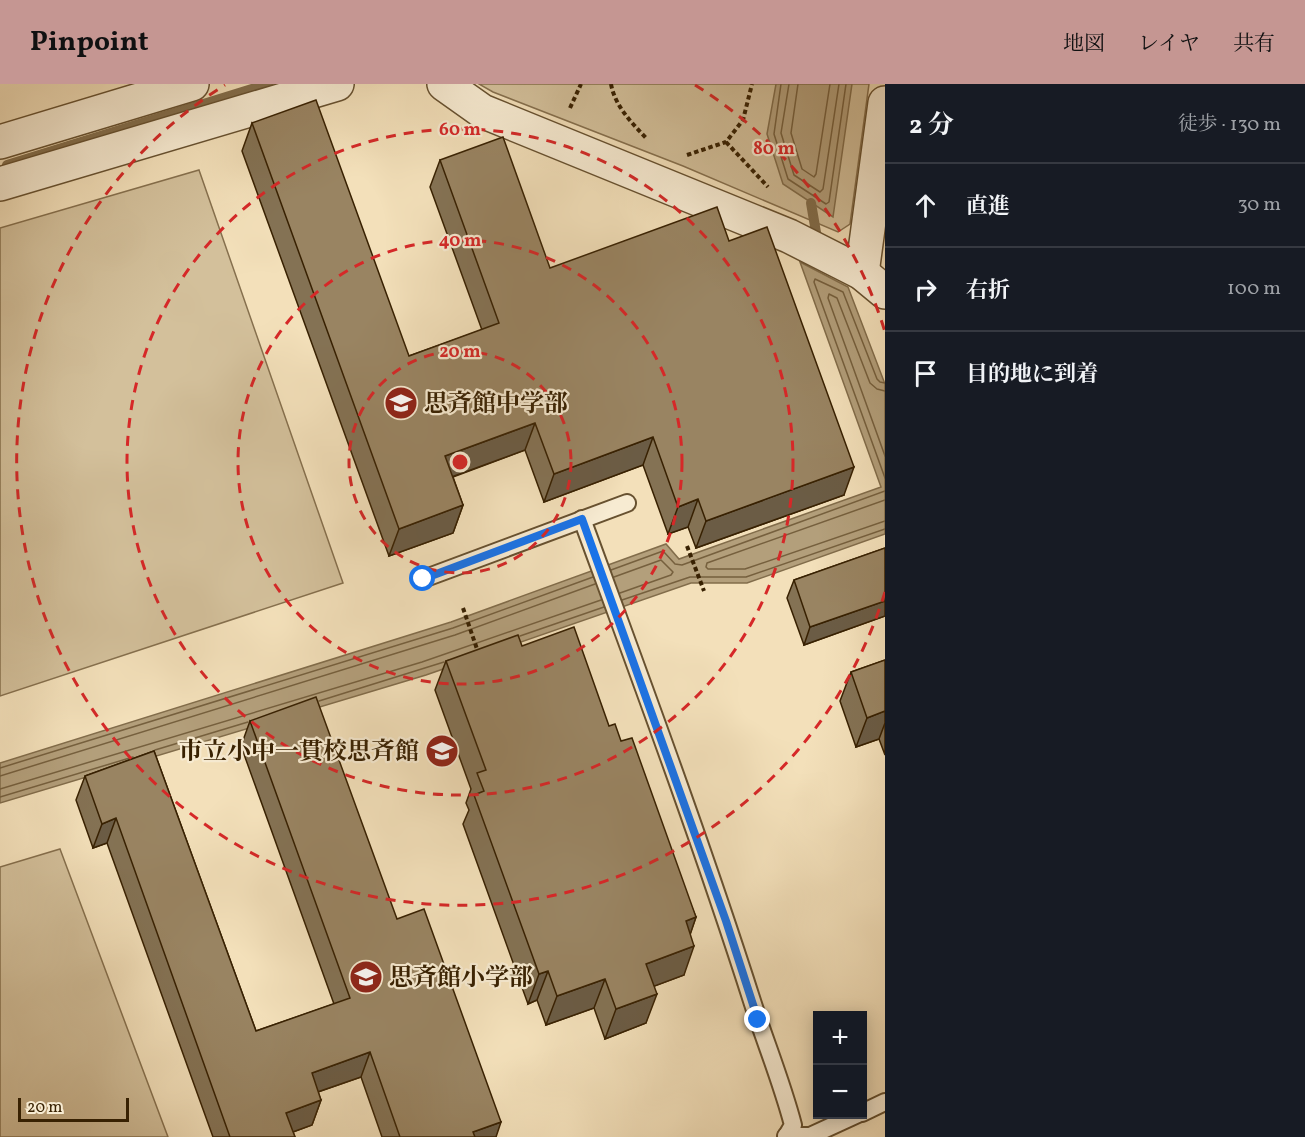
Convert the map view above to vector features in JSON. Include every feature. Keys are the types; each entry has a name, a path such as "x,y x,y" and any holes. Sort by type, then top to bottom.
{"street":[{"path":"0,142 192,84"},
{"path":"0,184 337,84"},
{"path":"444,84 482,111 789,236 864,277 885,103"}],"lane":[{"path":"423,579 627,503"},
{"path":"582,519 726,921 782,1086 793,1125 786,1136"},
{"path":"867,1111 885,1102"},
{"path":"786,1136 810,1136 849,1119"}],"path":[{"path":"611,84 613,94 628,120 653,145"},
{"path":"686,155 726,142 743,120 753,84"},
{"path":"726,142 772,191"},
{"path":"687,546 704,591"},
{"path":"463,608 479,655"}],"shaded area":[{"path":"479,84 869,84 850,224 838,232 683,166 493,92"},
{"path":"199,170 343,583 0,696 0,228"},
{"path":"60,849 168,1137 0,1137 0,867"}],"water":[{"path":"776,84 852,84 833,217 783,184 767,134"},
{"path":"800,262 848,287 885,384 885,534 747,583 691,583 426,675 0,803 0,763 451,622 666,544 679,559 881,487"}],"building":[{"path":"316,100 409,356 499,323 440,160 503,137 550,268 717,207 729,241 767,227 854,467 706,521 698,499 678,507 653,437 554,474 535,423 445,456 463,505 399,529 252,123"},
{"path":"885,548 885,601 810,627 794,580"},
{"path":"574,627 609,726 615,724 621,741 632,738 696,917 686,921 694,946 646,964 657,994 616,1009 605,979 557,996 548,971 539,974 474,795 484,791 477,773 486,770 446,661 518,635 522,646"},
{"path":"885,660 885,711 867,718 851,672"},
{"path":"316,697 397,919 424,909 501,1122 473,1132 475,1137 400,1137 370,1052 312,1073 321,1100 286,1113 295,1137 230,1137 116,818 102,824 85,776 154,751 256,1031 350,998 250,721"}],"waterway":[{"path":"7,165 268,84"},
{"path":"811,203 818,244"}],"place":[{"name":"思斉館中学部","path":"401,403"},
{"name":"市立小中一貫校思斉館","path":"442,751"},
{"name":"思斉館小学部","path":"366,977"}],"route":[{"path":"423,579 582,519 726,921 758,1020"}]}
